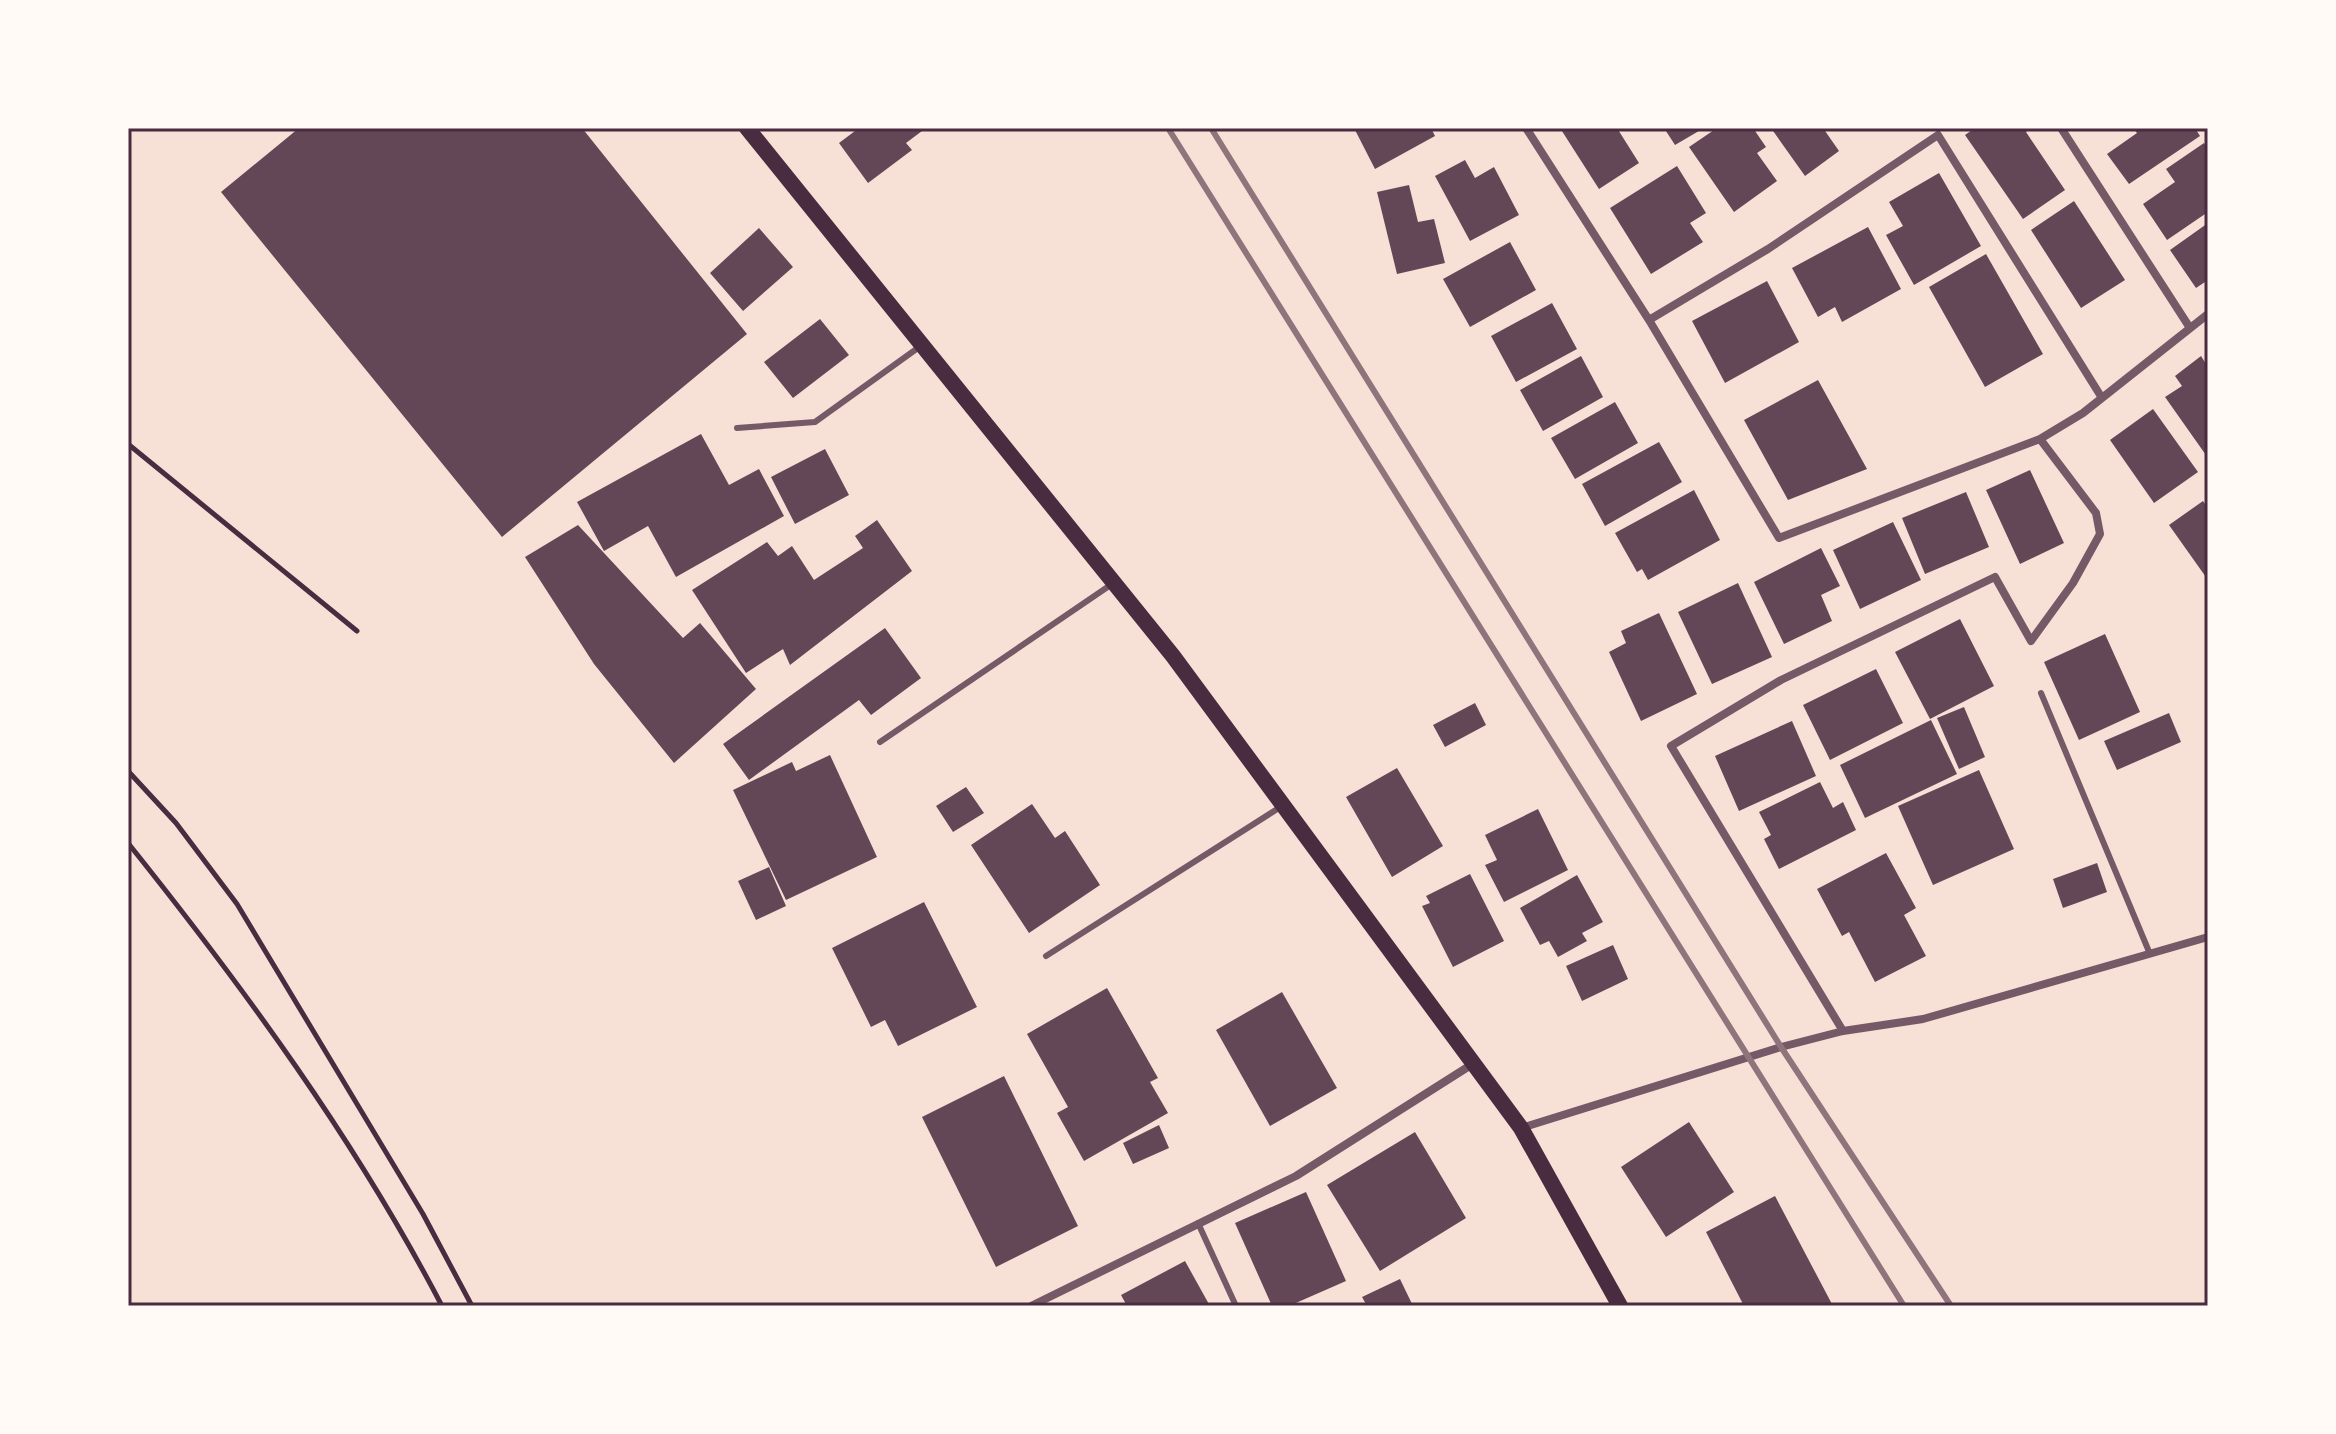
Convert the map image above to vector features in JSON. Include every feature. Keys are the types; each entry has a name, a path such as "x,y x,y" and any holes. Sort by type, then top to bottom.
{"main road":[{"path":"747,128 1173,656 1471,1065 1521,1128 1620,1306"}],"street":[{"path":"1526,128 1649,320 1779,538 2040,439 2102,398 2208,314"},
{"path":"2061,128 2190,328"},
{"path":"1649,320 1768,249 1938,135 2102,398"},
{"path":"1843,1031 1671,746 1781,680 1995,577 2031,641 2073,583 2100,534 2096,513 2040,439"},
{"path":"1521,1128 1843,1031 1923,1019 2208,937"},
{"path":"1031,1306 1296,1176 1471,1065"}],"lane":[{"path":"737,428 815,422 922,345"},
{"path":"880,742 1114,583"},
{"path":"2041,693 2150,954"},
{"path":"1046,956 1282,806"},
{"path":"1198,1223 1236,1306"}],"path":[{"path":"128,444 357,631"},
{"path":"128,771 176,823 237,904 423,1214 472,1306"},
{"path":"128,843 211,947 326,1111 442,1306"}],"building":[{"path":"299,128 582,128 747,334 502,537 221,192"},
{"path":"859,128 926,128 906,143 912,150 868,183 839,143"},
{"path":"1354,128 1431,128 1435,136 1375,169"},
{"path":"1560,128 1617,128 1639,163 1599,189"},
{"path":"1664,128 1704,128 1675,145"},
{"path":"1717,128 1753,128 1766,147 1757,153 1777,181 1734,212 1689,147"},
{"path":"1771,128 1823,128 1839,151 1805,176"},
{"path":"1975,128 2031,128 2026,132 2065,190 2023,219 1965,135"},
{"path":"2133,128 2195,128 2200,136 2129,184 2107,154 2137,133"},
{"path":"2204,143 2208,149 2208,212 2167,240 2143,204 2175,182 2166,169"},
{"path":"1465,160 1475,178 1494,167 1519,215 1470,241 1435,176"},
{"path":"1677,166 1706,213 1690,223 1703,242 1651,274 1610,208"},
{"path":"1939,173 1981,246 1914,285 1886,235 1903,226 1889,202"},
{"path":"1409,185 1418,222 1434,219 1445,263 1397,274 1377,192"},
{"path":"2074,201 2125,280 2081,308 2031,230"},
{"path":"2208,223 2208,280 2196,288 2170,250"},
{"path":"1868,227 1901,289 1842,322 1835,307 1818,317 1792,268"},
{"path":"759,228 793,267 743,311 710,273"},
{"path":"1510,242 1536,290 1470,327 1443,279"},
{"path":"1986,254 2043,354 1985,387 1929,287"},
{"path":"1767,281 1799,342 1725,383 1692,321"},
{"path":"1552,303 1577,349 1516,382 1491,336"},
{"path":"820,319 849,355 793,398 764,362"},
{"path":"1581,356 1603,397 1543,431 1520,390"},
{"path":"2201,356 2208,367 2208,458 2165,397 2182,386 2175,376"},
{"path":"1818,380 1867,469 1788,500 1744,420"},
{"path":"1615,402 1638,443 1575,479 1551,438"},
{"path":"2153,409 2198,472 2154,503 2110,440"},
{"path":"701,434 729,485 759,469 784,516 676,577 648,526 604,551 577,502"},
{"path":"1659,442 1682,482 1605,526 1582,484"},
{"path":"825,449 849,495 795,524 771,477"},
{"path":"2030,470 2064,543 2020,564 1986,490"},
{"path":"1694,490 1720,540 1648,580 1642,569 1637,572 1615,533"},
{"path":"1966,492 1989,547 1925,574 1902,518"},
{"path":"2203,501 2208,508 2208,580 2169,525"},
{"path":"877,520 912,571 790,665 783,649 746,673 692,590 767,542 778,556 792,546 814,580 863,548 855,536"},
{"path":"1893,522 1921,580 1860,609 1833,550"},
{"path":"578,525 683,638 700,623 756,689 674,763 594,664 525,557"},
{"path":"1821,548 1840,586 1821,595 1832,621 1784,644 1754,582"},
{"path":"1738,583 1772,657 1712,684 1678,612"},
{"path":"1659,613 1697,694 1641,721 1609,652 1626,643 1621,631"},
{"path":"1960,619 1994,686 1930,719 1895,652"},
{"path":"885,628 921,678 871,715 859,700 749,780 723,744"},
{"path":"2105,634 2140,712 2079,740 2044,662"},
{"path":"1876,669 1903,723 1830,760 1803,705"},
{"path":"1475,703 1486,725 1445,747 1433,725"},
{"path":"1964,707 1985,757 1959,769 1937,718"},
{"path":"2169,713 2181,742 2117,770 2104,741"},
{"path":"1931,720 1957,774 1865,818 1840,765"},
{"path":"1792,721 1816,776 1739,811 1715,756"},
{"path":"830,755 877,857 786,900 733,790 792,762 796,771"},
{"path":"1397,768 1443,846 1392,877 1346,797"},
{"path":"1979,770 2014,849 1933,885 1898,806"},
{"path":"1820,782 1833,808 1843,802 1856,830 1779,869 1764,839 1771,835 1759,812"},
{"path":"966,787 984,813 953,832 936,806"},
{"path":"1032,804 1055,838 1065,831 1100,885 1029,933 971,845"},
{"path":"1538,809 1568,870 1504,902 1485,865 1497,860 1485,835"},
{"path":"1886,853 1916,908 1904,915 1926,956 1875,982 1849,932 1842,936 1817,889"},
{"path":"2097,863 2107,892 2063,908 2053,879"},
{"path":"769,867 786,906 756,920 738,881"},
{"path":"1470,874 1504,941 1453,967 1422,906 1430,903 1426,896"},
{"path":"1577,875 1603,922 1582,933 1587,941 1558,957 1549,941 1540,945 1520,908"},
{"path":"924,902 977,1007 898,1046 885,1020 871,1027 832,948"},
{"path":"1613,945 1628,979 1582,1001 1566,966"},
{"path":"1107,988 1158,1078 1150,1082 1168,1113 1084,1161 1057,1113 1068,1107 1027,1034"},
{"path":"1282,992 1337,1088 1270,1126 1216,1030"},
{"path":"1004,1076 1078,1226 996,1267 922,1117"},
{"path":"1689,1122 1734,1192 1666,1237 1621,1167"},
{"path":"1159,1125 1169,1148 1133,1164 1123,1143"},
{"path":"1415,1132 1466,1218 1380,1271 1327,1185"},
{"path":"1306,1192 1346,1281 1289,1306 1272,1306 1235,1223"},
{"path":"1775,1196 1833,1306 1744,1306 1706,1232"},
{"path":"1185,1261 1210,1306 1127,1306 1121,1295"},
{"path":"1400,1279 1413,1306 1367,1306 1362,1297"}],"railway":[{"path":"1168,128 1904,1306"},
{"path":"1211,128 1781,1047 1951,1306"}]}
